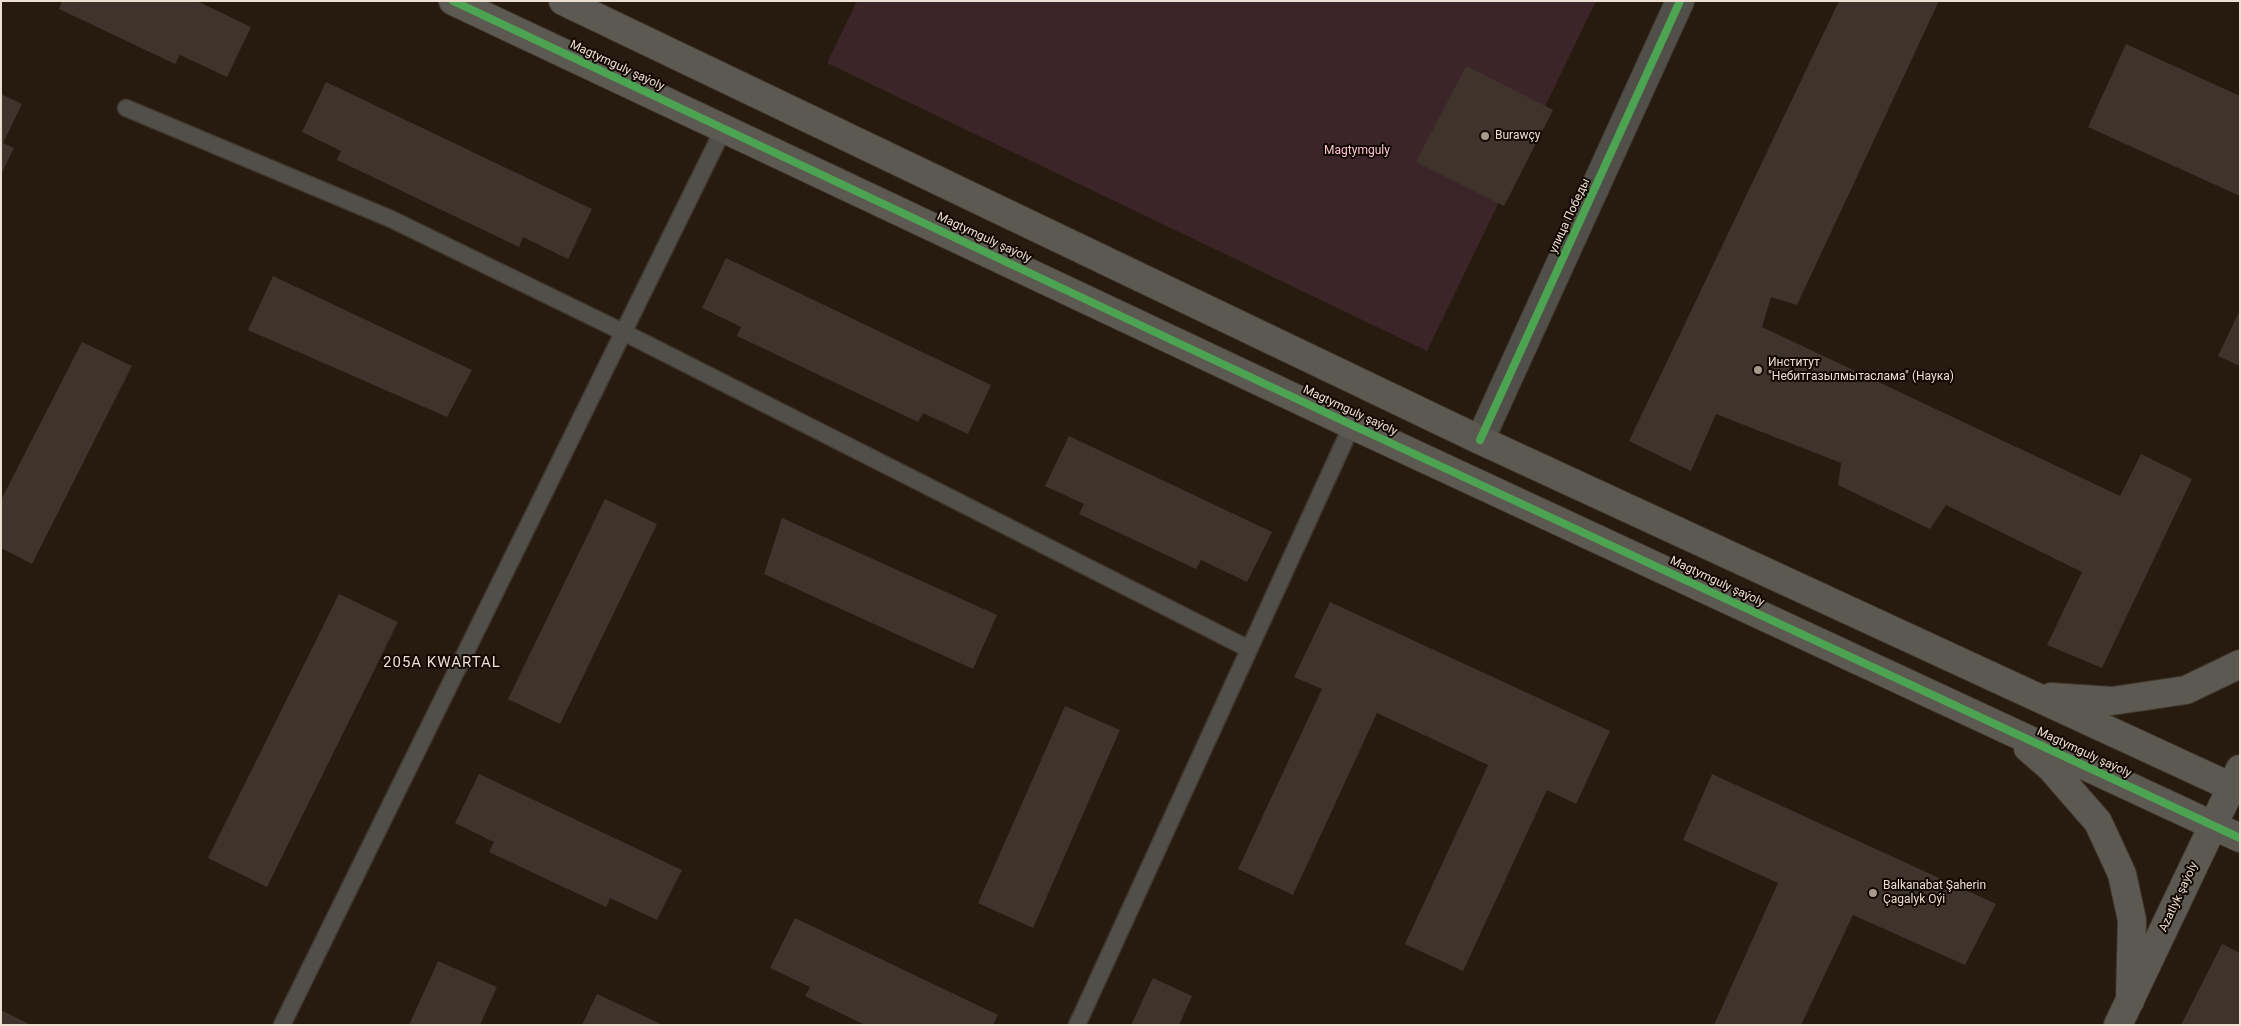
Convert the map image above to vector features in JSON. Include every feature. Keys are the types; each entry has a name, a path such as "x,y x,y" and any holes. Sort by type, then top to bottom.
{"street":[{"name":"Magtymguly şaýoly","path":"453,1 1352,424 2240,838"},
{"path":"563,1 1480,440 2035,696 2237,782"},
{"name":"улица Победы","path":"1480,440 1680,1"},
{"path":"2035,696 2112,701 2186,690 2240,664"},
{"path":"2007,729 2051,768 2098,822 2122,874 2132,920 2124,1013"},
{"name":"Azatlyk şaýoly","path":"2124,1013 2213,826 2237,782"}],"lane":[{"path":"126,108 391,219 623,332 1249,649"},
{"path":"282,1025 724,128"},
{"path":"1077,1025 1352,424"}],"green space":[{"name":"Magtymguly","path":"857,1 1596,1 1427,351 827,63"}],"building":[{"path":"62,1 197,1 251,27 227,77 180,55 175,64 59,9"},
{"name":"Институт \"Небитгазылмытаслама\" (Наука)","path":"1839,1 1939,1 1797,305 1771,297 1762,327 2120,496 2141,454 2192,479 2102,668 2047,645 2082,572 1946,505 1930,529 1838,485 1841,463 1716,414 1691,471 1629,441"},
{"path":"2126,44 2240,96 2240,196 2088,127"},
{"name":"Burawçy","path":"1466,66 1553,110 1504,206 1416,162"},
{"path":"326,82 592,209 568,259 523,237 519,247 337,160 341,151 302,132"},
{"path":"1,94 22,104 3,143 14,148 1,174"},
{"path":"726,258 991,385 968,434 923,413 918,422 737,336 741,327 702,308"},
{"path":"273,276 472,370 447,417 248,330"},
{"path":"2240,310 2240,366 2218,356"},
{"path":"82,342 132,366 32,564 1,548 1,500"},
{"path":"1069,436 1272,532 1247,582 1201,560 1196,569 1079,514 1084,504 1045,486"},
{"path":"605,499 657,524 560,724 508,699"},
{"path":"782,518 997,615 973,669 764,574"},
{"path":"339,594 398,622 267,887 208,858"},
{"path":"1330,602 1610,731 1576,804 1547,790 1463,971 1405,944 1488,765 1377,713 1293,895 1238,869 1322,689 1294,677"},
{"path":"1065,706 1120,730 1033,928 978,903"},
{"path":"479,774 682,870 657,920 610,898 606,907 489,852 494,842 455,823"},
{"name":"Balkanabat Şaherin Çagalyk Oýi","path":"1712,774 1996,904 1965,965 1853,915 1801,1025 1714,1025 1778,883 1683,840"},
{"path":"795,918 998,1015 993,1025 865,1025 805,996 810,987 770,968"},
{"path":"2222,944 2240,953 2240,1025 2181,1025"},
{"path":"438,961 497,987 480,1025 409,1025"},
{"path":"1153,978 1192,996 1179,1025 1131,1025"},
{"path":"597,994 663,1025 582,1025"},
{"path":"1,1010 31,1025 1,1025"}],"cycle path":[{"path":"453,1 1352,425 2240,838"},
{"path":"1480,440 1680,1"}],"place":[{"name":"Burawçy","path":"1485,136"},
{"name":"Институт \"Небитгазылмытаслама\" (Наука)","path":"1758,370"},
{"name":"Balkanabat Şaherin Çagalyk Oýi","path":"1873,893"}],"district":[{"name":"205A KWARTAL","path":"442,663"}]}
